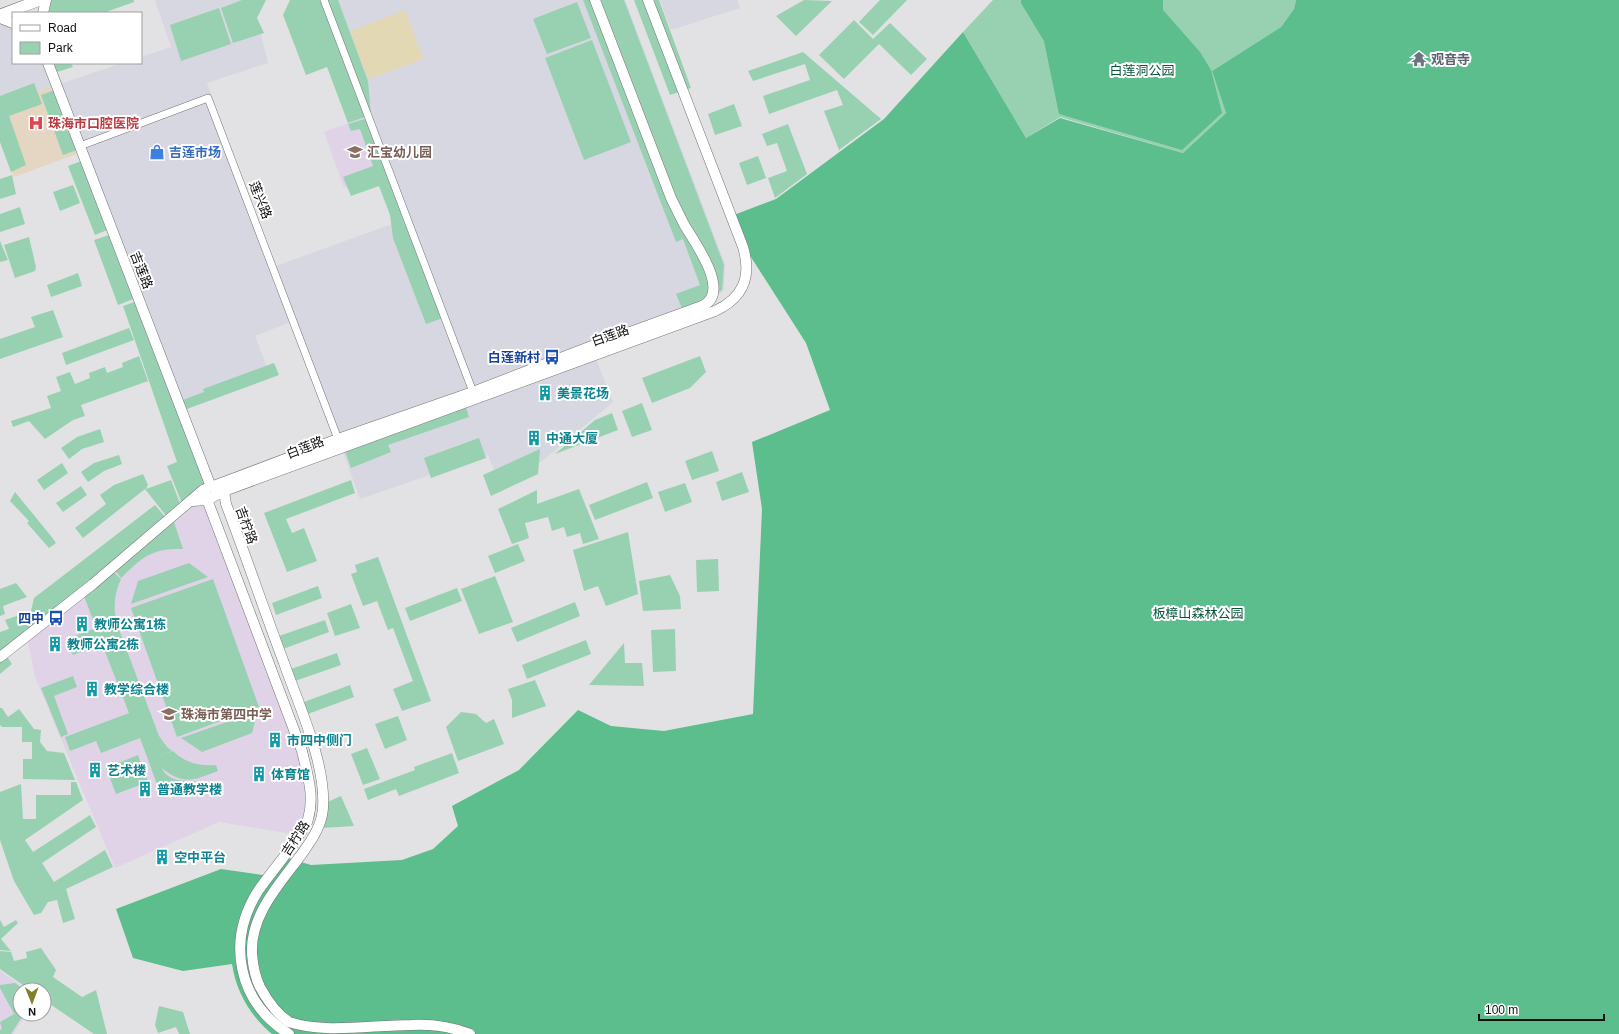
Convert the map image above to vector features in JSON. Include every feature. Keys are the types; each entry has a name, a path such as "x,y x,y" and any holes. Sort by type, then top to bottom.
{"main road":[{"path":"0,15 40,0"},
{"path":"43,12 46,0"},
{"name":"白莲路","path":"0,657 93,584 207,488 338,439 473,392 592,346 702,306 709,301 713,293 712,275 706,261 680,217 671,198 595,0"},
{"name":"白莲路","path":"192,501 206,500 224,491 715,311 727,304 737,295 742,289 746,274 746,258 648,0"},
{"path":"0,18 12,23"},
{"name":"吉莲路","path":"48,64 207,488"},
{"path":"206,500 207,488 224,491"},
{"name":"吉柠路","path":"224,491 226,504 303,716 315,753 323,787 323,809 319,827 274,891 257,922 253,935 252,951 256,979 270,1002 279,1013 287,1020 308,1030 338,1032 411,1025 435,1026 454,1029 470,1034"},
{"name":"吉柠路","path":"206,500 302,751 310,788 311,805 308,821 292,846 258,891 245,919 241,937 241,959 244,980 265,1014 278,1027 289,1034"}],"street":[{"path":"324,0 473,392"},
{"name":"莲兴路","path":"80,146 208,98 338,439"}],"shaded area":[{"path":"155,0 252,0 268,63 207,83 239,176 273,267 406,219 321,0 625,0 725,264 724,290 706,305 338,438 293,321 255,336 271,378 182,411 57,85 119,64 142,64 142,57 171,47"},
{"path":"660,0 737,0 740,8 671,30"},
{"path":"0,18 12,23 12,64 48,64 56,84 0,105"},
{"name":"珠海市口腔医院","path":"56,84 82,152 14,177 0,141 0,106"},
{"name":"汇宝幼儿园","path":"366,117 388,172 344,188 324,132"},
{"path":"594,354 613,402 535,467 498,480 488,455 360,499 341,447"},
{"name":"珠海市第四中学","path":"206,500 301,751 311,805 296,839 292,834 219,822 115,868 35,677 27,636 192,501"},
{"path":"0,971 16,982 12,982 12,1022 21,1022 13,1034 0,1034"}],"green space":[{"path":"50,0 134,0 134,2 106,12 46,12"},
{"path":"242,0 266,0 257,18 264,33 233,43 221,8"},
{"path":"290,0 338,0 368,81 371,115 348,123 327,67 306,75 283,15"},
{"path":"583,0 624,0 724,265 722,290 704,303 683,311 676,294 700,285 683,239 676,242"},
{"path":"634,0 659,0 691,88 670,95"},
{"path":"804,0 832,1 796,36 776,16"},
{"path":"880,0 907,0 873,35 859,22"},
{"name":"白莲洞公园","path":"993,0 1296,0 1294,9 1281,27 1212,71 1226,113 1183,153 1060,117 1026,138 963,32"},
{"name":"白莲洞公园","path":"1021,0 1163,0 1163,10 1200,52 1211,70 1222,113 1182,150 1059,114 1044,41 1021,3"},
{"name":"板樟山森林公园","path":"1296,0 1619,0 1619,1034 272,1034 257,1019 245,1002 237,984 232,964 183,971 133,958 116,909 221,869 270,876 284,857 311,865 402,860 433,849 458,826 452,806 519,770 578,710 611,726 664,731 753,714 762,509 752,442 830,410 806,343 726,218 776,199 884,119 963,32 1026,138 1060,118 1183,153 1226,113 1212,71 1281,27 1294,9"},
{"path":"577,2 591,38 547,54 533,19"},
{"path":"219,8 231,44 181,61 170,25"},
{"path":"854,20 873,39 890,23 927,59 911,75 879,44 844,79 819,55"},
{"path":"592,40 631,142 584,160 545,58"},
{"path":"803,52 881,119 839,150 824,111 843,105 837,90 769,114 763,96 810,80 805,64 753,81 748,71"},
{"path":"50,64 72,64 73,67 54,73"},
{"path":"34,83 42,104 9,116 26,165 11,172 0,142 0,96"},
{"path":"55,90 77,150 63,155 41,95"},
{"path":"734,104 742,126 715,135 708,114"},
{"path":"371,117 446,317 426,324 393,238 390,215 379,186 351,196 343,177 373,166 360,129 351,131 348,124"},
{"path":"788,124 807,174 775,198 768,178 787,171 777,143 767,146 762,134"},
{"path":"758,156 766,178 747,185 739,163"},
{"path":"84,160 110,229 95,235 68,166"},
{"path":"12,175 16,194 0,199 0,179"},
{"path":"73,185 80,203 60,211 53,192"},
{"path":"20,207 25,224 0,232 0,214"},
{"path":"112,234 136,298 118,305 94,240"},
{"path":"29,237 36,267 35,271 15,278 4,245"},
{"path":"0,241 8,260 0,262"},
{"path":"78,273 82,286 51,297 47,285"},
{"path":"137,301 209,486 183,506 167,466 177,462 123,306"},
{"path":"53,310 63,337 0,359 0,339 35,327 31,317"},
{"path":"129,328 134,340 66,365 62,353"},
{"path":"139,356 148,381 81,405 85,416 73,420 45,439 29,421 13,427 11,421 51,408 47,396 61,391 56,377 70,372 75,384 90,378 89,373 105,367 107,373 123,367 122,363"},
{"path":"700,356 706,372 690,388 652,403 642,378"},
{"path":"274,363 279,375 184,410 180,401 204,392 203,389"},
{"path":"642,403 652,430 632,437 622,411"},
{"path":"465,404 469,417 388,445 391,452 351,468 344,448"},
{"path":"612,413 618,430 555,454 595,420"},
{"path":"100,429 104,442 82,449 69,459 61,448 77,437"},
{"path":"479,438 486,458 431,478 424,458"},
{"path":"540,449 538,474 491,496 483,475"},
{"path":"712,451 719,471 692,480 685,461"},
{"path":"119,455 122,464 104,471 88,482 81,472 94,463"},
{"path":"62,463 68,473 44,490 37,480"},
{"path":"742,472 749,492 722,501 716,482"},
{"path":"143,474 148,485 146,489 171,480 181,506 167,517 145,489 83,538 75,528 106,504 100,495 114,485"},
{"path":"351,480 355,493 286,519 292,533 304,528 317,561 287,572 264,513"},
{"path":"647,482 653,498 595,520 589,505"},
{"path":"685,483 692,502 665,512 658,492"},
{"path":"81,486 87,495 63,512 56,503"},
{"path":"579,489 599,539 583,544 580,533 567,537 564,527 552,531 548,517 525,523 529,538 512,544 498,509 537,490 537,504"},
{"path":"15,492 56,543 49,548 27,523 29,521 10,501"},
{"path":"155,505 166,518 2,653 0,650 0,632 9,629 5,620 31,611 34,598"},
{"path":"173,519 183,549 163,550 148,555 135,564 121,578 114,569"},
{"path":"628,532 638,594 606,606 598,586 584,591 573,550"},
{"path":"518,544 525,561 495,573 488,556"},
{"path":"378,557 431,701 402,711 393,689 413,681 393,628 388,630 377,601 363,606 351,574 357,572 355,565"},
{"path":"718,559 719,591 697,592 696,560"},
{"path":"189,563 208,577 131,604 138,581"},
{"path":"112,571 121,579 115,601 117,624 159,736 172,751 158,756 173,751 187,761 193,763 216,765 218,771 189,780 170,774 162,768 171,778 195,781 194,785 161,795 140,738 101,753 96,741 70,751 65,737 129,713 102,644 73,655 67,639 96,628 84,596"},
{"path":"670,575 680,596 681,609 643,611 639,581"},
{"path":"495,576 513,622 479,634 461,589"},
{"path":"213,579 259,707 177,737 131,608"},
{"path":"16,583 27,597 3,606 5,614 0,616 0,589"},
{"path":"318,586 322,598 276,615 272,603"},
{"path":"457,588 462,601 410,621 405,608"},
{"path":"575,602 580,616 517,642 511,628"},
{"path":"351,604 360,628 335,636 327,613"},
{"path":"325,620 329,632 283,649 279,636"},
{"path":"675,629 676,671 653,672 651,630"},
{"path":"586,640 591,654 527,679 522,665"},
{"path":"624,643 625,663 642,663 644,686 589,685"},
{"path":"337,653 341,665 295,681 291,669"},
{"path":"6,655 12,664 0,674 0,659"},
{"path":"73,676 77,687 54,696 68,734 61,737 41,688"},
{"path":"535,680 546,706 512,718 512,700 508,689"},
{"path":"350,685 354,697 308,714 304,702"},
{"path":"0,708 2,708 8,717 19,709 34,729 41,730 40,742 47,751 64,753 75,780 23,779 23,759 32,759 32,742 22,742 22,727 2,727 0,725"},
{"path":"258,711 252,733 202,752 181,738"},
{"path":"461,712 476,714 486,723 494,719 504,744 458,761 446,727"},
{"path":"398,716 407,740 385,749 375,724"},
{"path":"367,748 380,779 363,785 351,754"},
{"path":"452,753 459,773 399,796 396,789 368,800 364,789 415,770 414,767"},
{"path":"138,755 148,782 116,794 106,768"},
{"path":"71,782 76,782 83,800 25,840 33,852 90,815 96,827 42,863 54,882 105,850 113,867 66,889 75,919 63,923 57,900 48,902 41,913 34,915 14,881 0,840 0,792 21,784 23,819 36,819 36,795 71,795"},
{"path":"341,796 354,826 322,828 325,803"},
{"path":"0,920 4,927 16,920 18,923 1,939 11,951 0,950"},
{"path":"41,948 56,970 53,977 82,997 96,990 107,1034 94,1034 52,1005 52,982 19,982 0,969 0,951 11,952 14,961 27,958 26,952"},
{"path":"12,983 12,1010 0,988 0,985"},
{"path":"159,1006 183,1012 190,1034 179,1034 176,1027 158,1033 155,1025"},
{"path":"12,1015 12,1022 19,1022 11,1034 0,1034 0,1030 2,1029 0,1022"}],"sand":[{"path":"405,10 423,59 368,79 350,31"}],"place":[{"name":"观音寺","path":"1419,59"},
{"name":"珠海市口腔医院","path":"36,123"},
{"name":"吉莲市场","path":"157,152"},
{"name":"汇宝幼儿园","path":"355,152"},
{"name":"白莲新村","path":"552,357"},
{"name":"美景花场","path":"545,393"},
{"name":"中通大厦","path":"534,438"},
{"name":"四中","path":"56,618"},
{"name":"教师公寓1栋","path":"82,624"},
{"name":"教师公寓2栋","path":"55,644"},
{"name":"教学综合楼","path":"92,689"},
{"name":"珠海市第四中学","path":"169,714"},
{"name":"市四中侧门","path":"275,740"},
{"name":"艺术楼","path":"95,770"},
{"name":"体育馆","path":"259,774"},
{"name":"普通教学楼","path":"145,789"},
{"name":"空中平台","path":"162,857"}]}
